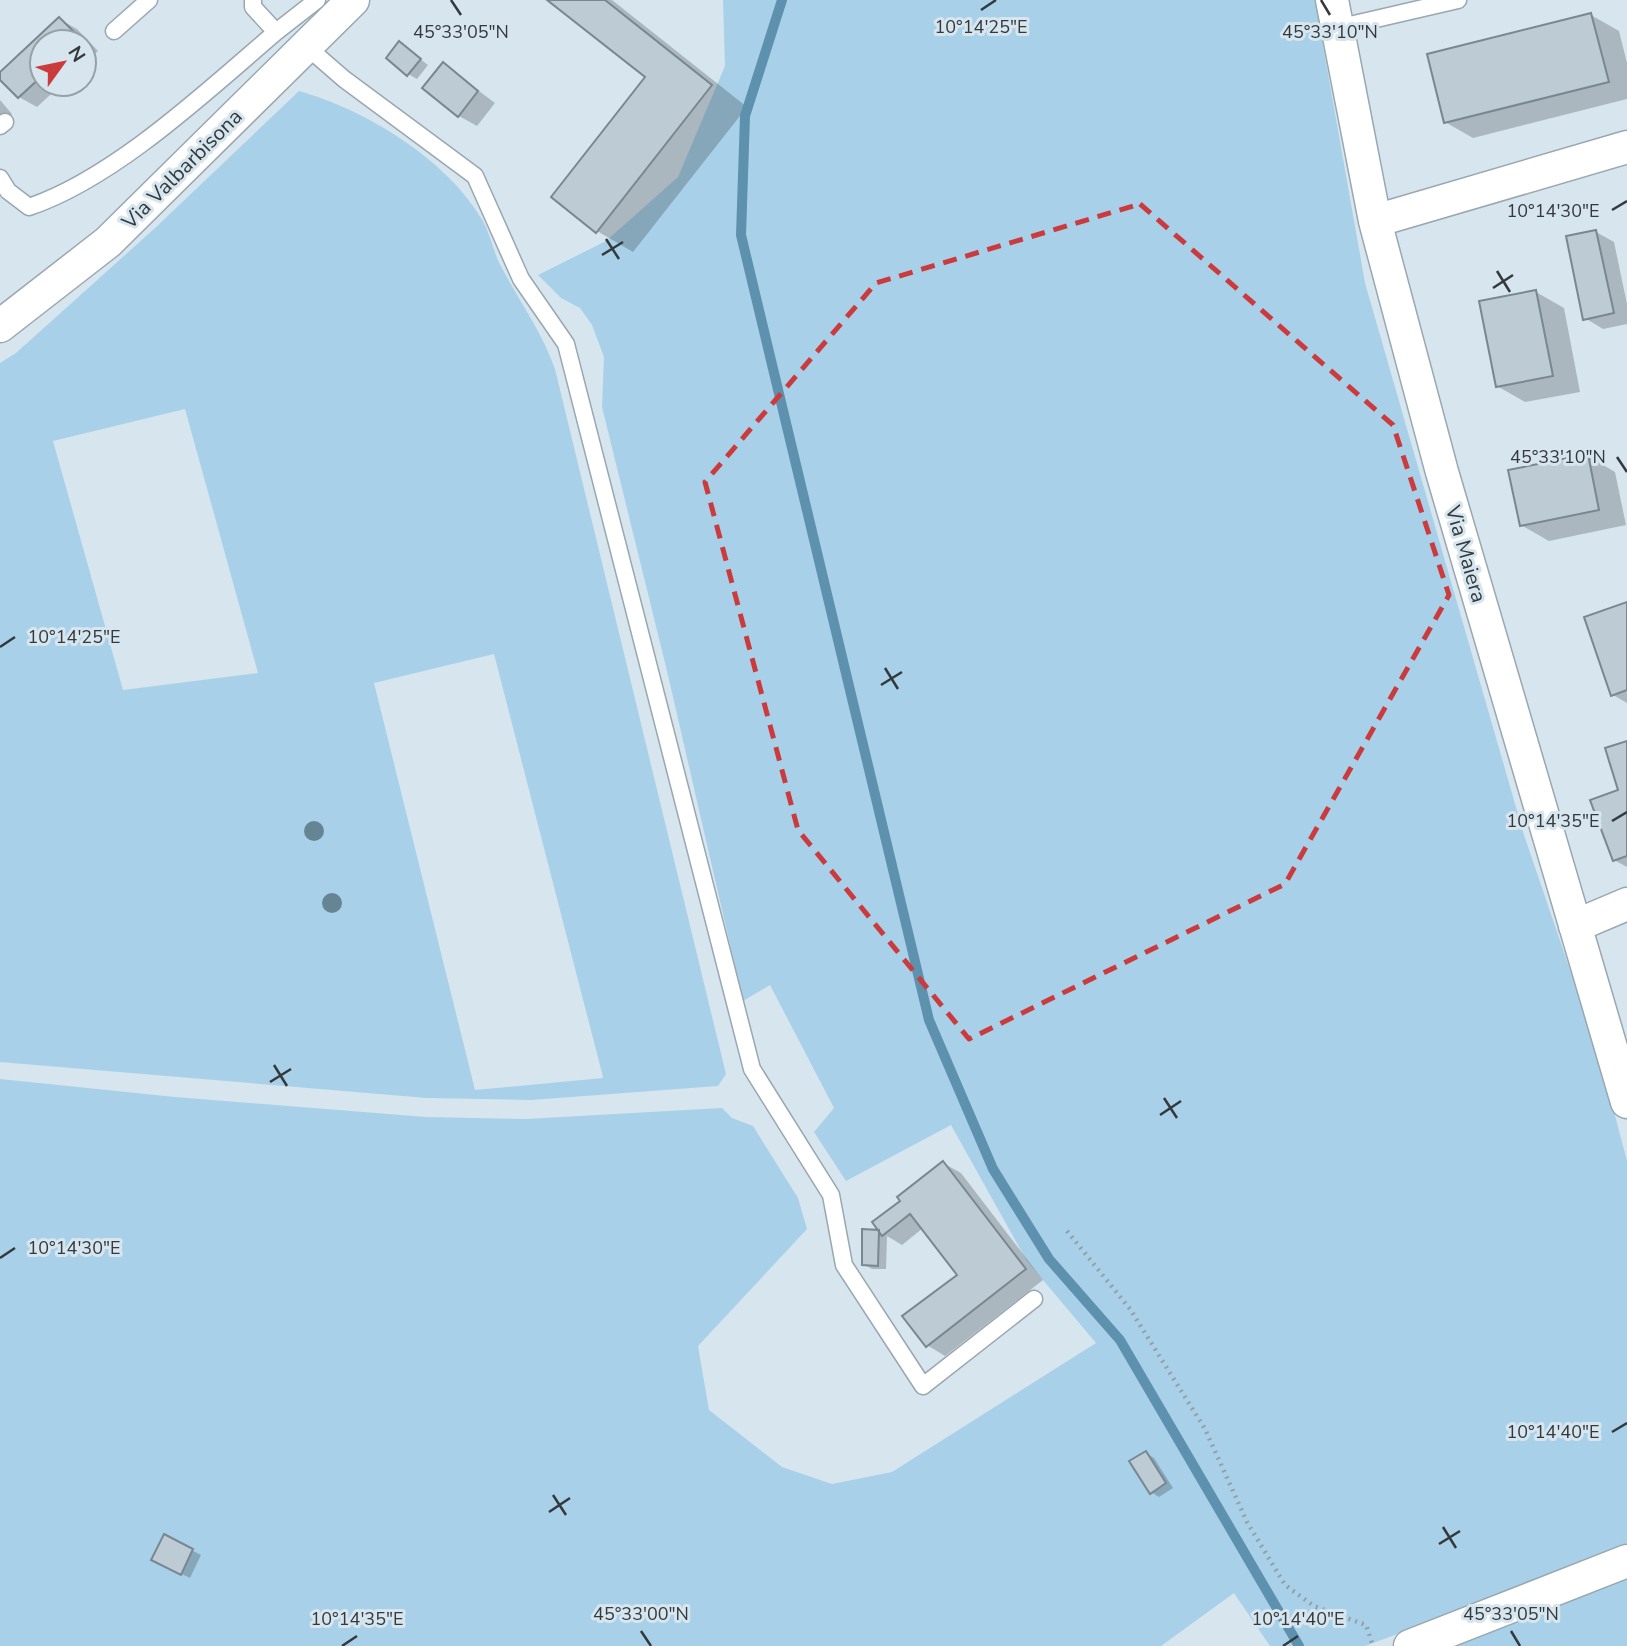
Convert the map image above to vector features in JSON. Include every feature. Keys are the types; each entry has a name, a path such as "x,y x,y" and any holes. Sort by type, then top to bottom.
{"street":[{"name":"Via Valbarbisona","path":"0,326 108,242 353,0"},
{"name":"Via Maiera","path":"1335,14 1375,221 1441,472 1627,1102"},
{"path":"1375,221 1627,147"},
{"path":"1575,926 1627,904"},
{"path":"1410,1646 1627,1561"}],"lane":[{"path":"114,31 149,0"},
{"path":"253,0 253,7 276,32"},
{"path":"0,178 8,191 29,207 65,192 182,112 317,0"},
{"path":"1335,14 1458,0"},
{"path":"306,46 344,79 475,176 521,279 566,344 752,1069 831,1195 844,1265 923,1386 1034,1298"}],"path":[{"path":"1067,1231 1130,1309 1205,1429 1247,1522 1285,1585 1314,1606 1366,1625 1373,1646"}],"highlighted area":[{"path":"1140,204 1393,425 1449,595 1285,884 969,1039 798,830 705,482 876,283"}],"shaded area":[{"path":"723,0 1315,0 1365,283 1524,835 1599,1055 1627,1161 1627,1549 1365,1646 1270,1646 1234,1593 1161,1646 0,1646 0,1079 175,1097 426,1117 526,1119 722,1108 732,1118 753,1126 798,1198 807,1229 698,1346 709,1410 782,1467 832,1484 892,1472 1096,1343 1027,1261 951,1125 846,1181 814,1132 834,1108 770,985 743,1001 667,671 602,407 604,357 592,325 580,308 561,298 538,275 606,241 678,177 725,66"},
{"path":"299,91 351,111 403,140 427,158 468,198 483,221 500,264 538,330 555,369 726,1074 718,1086 531,1100 427,1098 0,1062 0,363 16,353 154,229","holes":["185,409 258,673 123,690 53,441","494,654 603,1077 603,1078 475,1090 374,683"]},
{"path":"1627,1572 1627,1646 1448,1646"}],"building":[{"path":"547,0 605,0 712,85 596,233 551,197 645,77"},
{"path":"1591,13 1609,82 1444,123 1427,54"},
{"path":"59,17 70,28 47,28"},
{"path":"399,41 421,59 407,76 386,58"},
{"path":"28,46 28,89 18,98 0,80 0,72"},
{"path":"443,62 478,91 458,117 422,88"},
{"path":"1596,230 1614,313 1583,320 1566,236"},
{"path":"1536,290 1553,376 1496,387 1479,301"},
{"path":"1588,454 1599,510 1520,526 1508,470"},
{"path":"1627,602 1627,690 1611,696 1584,617"},
{"path":"1627,741 1627,856 1613,861 1590,800 1618,790 1605,748"},
{"path":"943,1161 1026,1269 926,1347 902,1316 957,1275 910,1214 882,1236 872,1222 900,1201 897,1197"},
{"path":"862,1229 879,1230 878,1266 862,1265"},
{"path":"1146,1451 1166,1483 1150,1494 1129,1461"},
{"path":"164,1534 193,1549 181,1575 151,1560"}],"waterway":[{"path":"782,0 745,116 741,235 929,1020 993,1169 1049,1259 1120,1340 1299,1646"}]}
